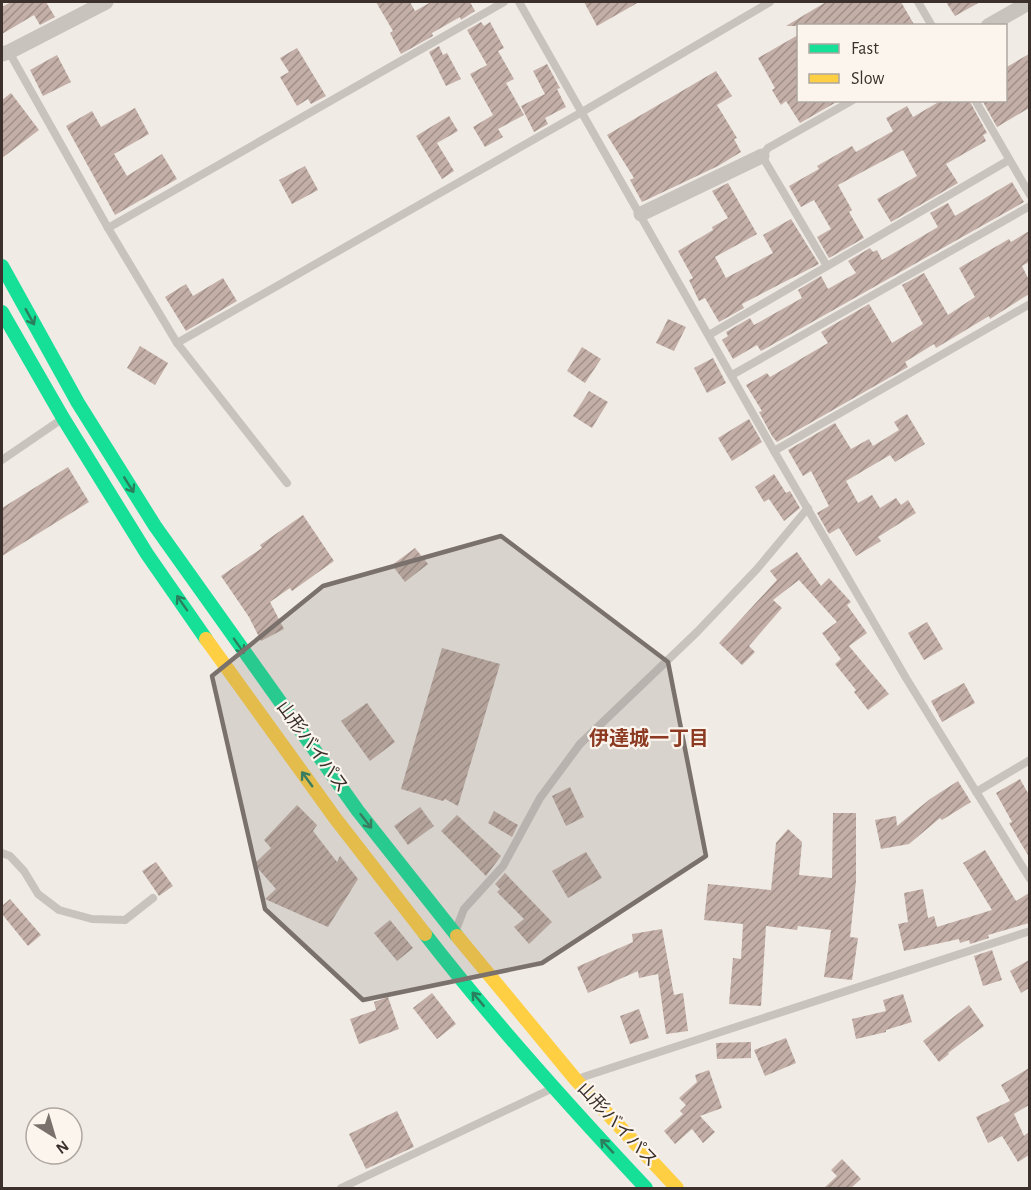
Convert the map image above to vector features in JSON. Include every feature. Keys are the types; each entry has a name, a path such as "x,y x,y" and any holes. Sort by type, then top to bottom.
{"highway":[{"name":"山形バイパス","path":"2,266 78,403 155,526 358,811 576,1080 677,1188"},
{"name":"山形バイパス","path":"2,312 63,418 147,554 293,760 461,980 553,1088 646,1188"}],"street":[{"path":"5,53 106,2"},
{"path":"991,24 1029,2"},
{"path":"641,214 762,156"}],"lane":[{"path":"108,228 504,2"},
{"path":"519,2 906,678 1029,879"},
{"path":"177,344 770,2"},
{"path":"918,2 931,24"},
{"path":"5,53 177,344 287,483"},
{"path":"827,266 762,156 768,148 849,102"},
{"path":"976,102 1029,195"},
{"path":"709,335 1009,160"},
{"path":"732,375 1029,206"},
{"path":"774,451 1029,304"},
{"path":"2,460 63,418"},
{"path":"455,933 464,909 503,866 540,798 580,744 697,632 757,569 808,508"},
{"path":"975,792 1029,760"},
{"path":"2,853 10,856 24,871 39,894 59,910 92,919 125,920 153,898"},
{"path":"576,1080 1029,931"},
{"path":"341,1188 553,1088"}],"highlighted area":[{"path":"501,536 668,662 706,856 542,963 363,1000 265,909 212,676 323,586"}],"building":[{"path":"11,2 46,2 55,17 40,25 34,15 2,34 2,7"},
{"path":"376,2 410,2 415,11 431,2 470,2 475,11 432,33 433,36 401,54 390,33 393,31"},
{"path":"584,2 639,2 597,26"},
{"path":"826,2 901,2 914,24 797,24 797,26 786,26"},
{"path":"946,2 980,2 955,16"},
{"path":"481,22 484,26 490,22 504,48 498,51 514,79 506,83 524,115 498,129 503,137 485,147 473,127 493,115 470,74 487,65 467,30"},
{"path":"797,36 797,102 837,102 800,123 786,101 781,105 772,90 775,88 758,58"},
{"path":"439,46 443,55 447,53 461,79 446,86 429,52"},
{"path":"297,48 326,96 311,104 308,99 297,106 280,77 289,72 280,58"},
{"path":"1029,54 1029,108 997,127 983,102 1007,102 1007,67"},
{"path":"57,55 71,82 43,96 30,70"},
{"path":"547,64 560,88 557,89 566,107 545,118 548,124 534,132 521,106 545,94 533,71"},
{"path":"716,71 732,96 717,105 737,138 734,139 741,152 718,166 642,202 630,180 634,178 607,135"},
{"path":"11,93 39,130 2,158 2,100"},
{"path":"939,102 970,102 987,133 983,135 986,141 946,164 958,183 891,222 877,199 917,176 903,150 838,185 852,210 849,212 864,238 829,258 817,237 831,229 814,200 801,207 789,186 819,169 817,166 852,146 856,152 893,131 886,118 907,106 913,117"},
{"path":"135,108 149,134 114,154 127,176 162,154 177,179 115,215 66,126 92,111 101,127"},
{"path":"449,116 458,131 437,143 454,171 442,179 416,136"},
{"path":"305,166 318,190 292,204 279,180"},
{"path":"1012,182 1024,202 761,351 757,345 733,359 722,340 728,336 726,332 750,318 754,325 802,298 798,290 821,276 828,289 856,273 848,261 870,248 873,252 877,250 882,260 938,227 930,213 948,203 955,216"},
{"path":"728,183 757,234 715,257 726,278 773,253 763,235 791,219 819,264 742,304 744,308 719,322 705,298 699,301 689,280 693,278 678,251 728,218 712,191"},
{"path":"1029,231 1029,262 1022,266 1029,280 1029,294 990,319 989,316 936,348 934,344 905,362 908,367 777,442 772,436 759,412 762,411 746,385 767,373 770,377 828,343 821,332 869,304 892,343 923,324 902,285 924,273 948,315 975,297 959,268 1009,239 1011,242"},
{"path":"223,278 237,301 186,331 165,297 186,284 193,296"},
{"path":"668,319 686,327 674,351 656,343"},
{"path":"140,346 168,363 155,385 127,368"},
{"path":"582,347 601,359 585,383 567,371"},
{"path":"713,358 726,383 707,393 694,368"},
{"path":"589,391 608,402 592,428 573,416"},
{"path":"907,414 925,444 895,462 890,455 846,481 858,503 872,495 880,508 896,498 901,505 908,500 916,513 878,537 881,541 856,556 839,528 829,534 817,513 829,506 811,471 803,476 788,450 835,423 851,449 869,439 873,446 899,430 894,422"},
{"path":"749,419 762,442 732,461 718,438"},
{"path":"68,467 89,502 2,556 2,508"},
{"path":"774,474 786,493 790,491 800,508 784,521 769,499 764,502 755,487"},
{"path":"303,515 334,561 292,591 290,588 270,602 284,629 261,641 249,617 221,576 262,548 260,545"},
{"path":"415,548 428,564 405,582 392,565"},
{"path":"797,552 821,586 829,578 851,602 847,605 867,633 849,646 889,694 868,710 854,692 856,690 835,664 841,659 822,633 837,622 799,580 773,600 782,608 749,646 755,652 742,665 719,643 777,580 770,571"},
{"path":"927,622 943,649 924,660 908,633"},
{"path":"442,648 500,664 458,806 445,799 443,801 401,789"},
{"path":"964,683 975,703 942,722 931,701"},
{"path":"367,703 395,742 370,761 341,721"},
{"path":"1020,779 1029,795 1029,857 1009,823 1012,822 996,793"},
{"path":"958,781 971,802 942,820 940,818 909,844 881,849 875,820 896,816 897,826 930,799"},
{"path":"570,787 584,817 566,826 552,796"},
{"path":"297,805 317,825 313,831 337,862 340,856 358,879 328,927 265,899 276,889 254,864 271,848 264,840"},
{"path":"420,807 434,826 408,845 394,826"},
{"path":"494,811 518,825 512,837 488,823"},
{"path":"833,813 856,813 856,881 850,937 858,938 852,980 824,977 831,930 798,926 797,930 766,926 761,1006 729,1004 733,958 741,959 743,924 704,920 708,884 771,890 776,843 788,829 802,842 799,875 832,878"},
{"path":"457,815 501,856 486,876 441,831"},
{"path":"985,850 1016,901 1029,893 1029,923 988,935 989,938 970,944 969,940 960,943 959,939 904,951 898,924 908,922 904,893 923,889 928,918 934,916 937,927 992,910 963,863"},
{"path":"586,852 602,878 568,898 552,871"},
{"path":"156,862 173,886 159,896 142,871"},
{"path":"505,873 552,922 529,944 514,927 524,919 497,892 500,889 495,884"},
{"path":"10,899 41,935 28,946 2,914 2,906"},
{"path":"390,920 413,948 397,961 374,933"},
{"path":"662,929 674,995 683,993 688,1031 666,1034 658,974 639,978 638,971 588,993 577,967 633,942 632,934"},
{"path":"992,950 1002,980 983,986 974,956"},
{"path":"1029,960 1029,988 1021,993 1010,971"},
{"path":"432,993 456,1024 437,1039 413,1008"},
{"path":"903,994 912,1022 886,1030 886,1032 856,1039 852,1019 886,1011 883,1000"},
{"path":"388,997 399,1029 359,1044 350,1019 376,1010 374,1002"},
{"path":"969,1005 984,1026 939,1062 923,1041"},
{"path":"639,1009 649,1038 630,1044 620,1016"},
{"path":"786,1038 796,1063 765,1076 754,1050"},
{"path":"751,1042 751,1058 717,1059 716,1043"},
{"path":"1029,1068 1029,1105 1014,1114 1024,1136 1029,1132 1029,1155 1018,1162 1002,1136 988,1143 976,1117 1010,1101 1001,1085"},
{"path":"709,1070 722,1108 700,1116 715,1132 703,1143 692,1129 675,1144 664,1131 683,1114 680,1111 686,1105 679,1098 697,1082 695,1075"},
{"path":"397,1111 414,1147 366,1169 349,1134"},
{"path":"842,1159 861,1179 851,1188 824,1188 837,1176 831,1170"}],"traffic: fast":[{"path":"2,266 78,403 155,526 358,811 457,936"},
{"path":"2,312 63,418 147,554 206,639"},
{"path":"425,934 532,1064 646,1188"}],"traffic: slow":[{"path":"206,639 335,818 425,934"},
{"path":"457,936 576,1080 677,1188"}],"district":[{"name":"伊達城一丁目","path":"649,739"}]}
